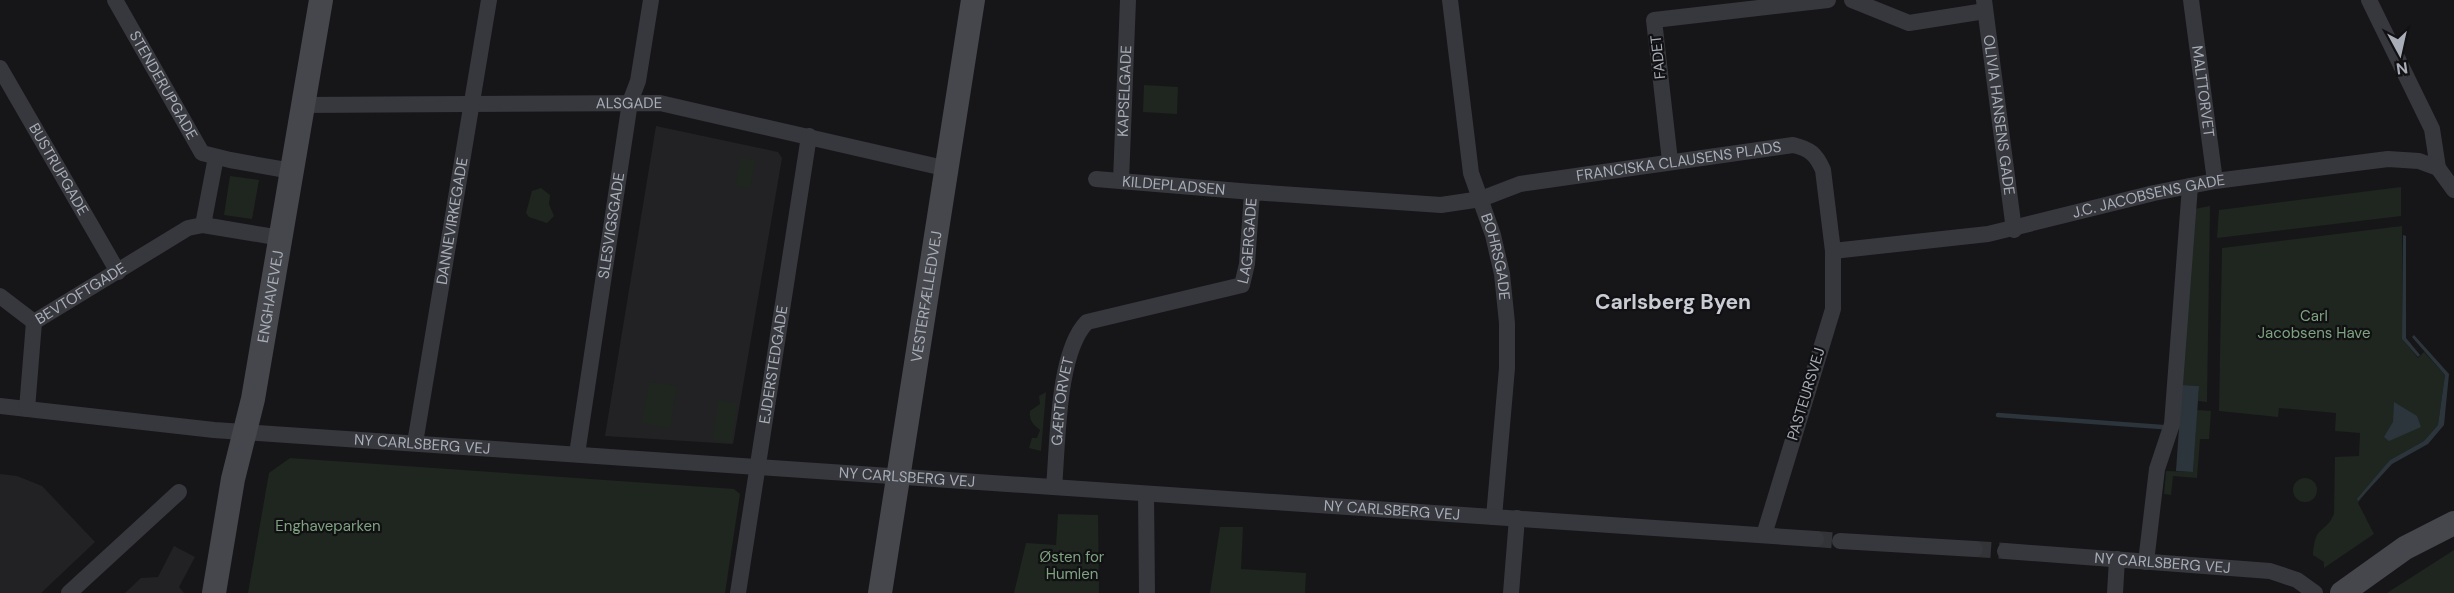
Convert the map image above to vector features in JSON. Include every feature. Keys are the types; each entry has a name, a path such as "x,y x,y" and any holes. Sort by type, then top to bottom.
{"street":[{"name":"STENDERUPGADE","path":"115,0 199,149 216,157 292,171"},
{"name":"ENGHAVEVEJ","path":"214,593 233,479 281,238 321,0"},
{"name":"DANNEVIRKEGADE","path":"416,443 489,0"},
{"name":"SLESVIGSGADE","path":"577,454 630,102 638,81 651,0"},
{"name":"VESTERFÆLLEDVEJ","path":"880,593 973,0"},
{"name":"KAPSELGADE","path":"1121,181 1128,0"},
{"name":"BOHRSGADE","path":"1450,0 1471,173 1481,198 1502,274 1508,323 1507,368 1494,517"},
{"name":"FADET","path":"1670,161 1654,20 1828,0"},
{"path":"1852,0 1909,22 1984,5"},
{"name":"MALTTORVET","path":"2191,0 2215,181"},
{"path":"2369,0 2432,129 2438,168 2454,190"},
{"name":"OLIVIA HANSENS GADE","path":"1984,5 2014,230"},
{"name":"BUSTRUPGADE","path":"0,68 118,272"},
{"name":"ALSGADE","path":"302,105 660,103 948,169"},
{"name":"EJDERSTEDGADE","path":"738,593 809,136"},
{"name":"FRANCISKA CLAUSENS PLADS","path":"1441,205 1481,198 1520,184 1793,145 1808,149 1818,158 1823,170 1833,251"},
{"path":"216,157 203,225 281,238"},
{"name":"J.C. JACOBSENS GADE","path":"1833,251 2014,230 2079,212 2215,181 2388,159 2420,161 2438,168"},
{"name":"KILDEPLADSEN","path":"1096,179 1252,192"},
{"path":"2146,562 2157,469 2172,424 2190,186"},
{"name":"LAGERGADE","path":"1087,322 1242,285 1247,264 1252,192 1441,205"},
{"name":"BEVTOFTGADE","path":"27,409 34,322 188,228 203,225"},
{"name":"PASTEURSVEJ","path":"1764,535 1833,309 1833,251"},
{"path":"0,296 34,322"},
{"name":"GÆRTORVET","path":"1054,487 1065,373 1077,335 1087,322"},
{"name":"NY CARLSBERG VEJ","path":"0,406 244,432 1816,539"},
{"path":"69,593 179,492"},
{"path":"1146,494 1147,593"},
{"path":"1511,593 1517,518"},
{"path":"2342,593 2406,548 2454,523"},
{"path":"1840,541 1975,549"},
{"name":"NY CARLSBERG VEJ","path":"2005,551 2270,571 2297,580 2315,593"},
{"path":"2115,593 2117,559"}],"shaded area":[{"path":"656,126 778,152 782,158 733,444 605,436"},
{"path":"2403,235 2406,236 2406,338 2420,355 2418,357 2402,339"},
{"path":"2414,335 2449,374 2444,425 2428,444 2392,464 2358,501 2357,499 2390,460 2424,441 2438,425 2445,375 2412,337"},
{"path":"2182,385 2199,386 2193,472 2176,471"},
{"path":"2394,402 2417,416 2421,427 2389,441 2384,437 2393,422"},
{"path":"0,474 17,476 42,486 95,542 41,593 0,593"},
{"path":"174,546 195,557 179,587 184,593 125,593 141,578 158,577"}],"green space":[{"path":"1144,85 1178,87 1177,114 1143,112"},
{"path":"740,158 755,160 750,189 736,186"},
{"path":"230,176 259,180 252,219 224,215"},
{"path":"2401,187 2401,216 2217,238 2219,210"},
{"path":"541,188 550,195 549,204 554,216 547,223 529,217 526,213 532,191"},
{"path":"2210,206 2207,402 2198,401 2199,386 2182,385 2194,209"},
{"name":"Carl Jacobsens Have","path":"2402,226 2402,339 2418,358 2424,352 2445,375 2438,425 2424,441 2390,460 2358,503 2374,534 2324,568 2324,562 2313,555 2318,534 2334,514 2335,457 2359,456 2360,433 2335,431 2336,413 2279,408 2278,417 2219,411 2222,248"},
{"path":"649,382 677,386 670,428 642,423"},
{"path":"1046,392 1041,451 1029,448 1032,438 1037,438 1040,430 1032,422 1030,411 1040,404 1039,396"},
{"path":"718,400 737,403 732,443 713,440"},
{"path":"2197,410 2211,411 2209,439 2200,439 2197,478 2173,476 2171,495 2164,494 2166,471 2193,472"},
{"name":"Enghaveparken","path":"290,458 734,489 740,494 725,593 248,593 269,473"},
{"path":"2305,478 2313,482 2317,490 2313,498 2305,502 2297,498 2293,490 2297,482"},
{"name":"Østen for Humlen","path":"1058,514 1098,515 1099,593 1014,593 1026,543 1056,545"},
{"path":"1220,527 1243,527 1241,569 1306,573 1305,593 1210,593"},
{"path":"2454,550 2454,593 2387,593"}],"waterway":[{"path":"1998,415 2162,427"}],"tunnel":[{"path":"1816,539 1840,541"},
{"path":"1975,549 2005,551"}],"district":[{"name":"Carlsberg Byen","path":"1673,302"}]}
